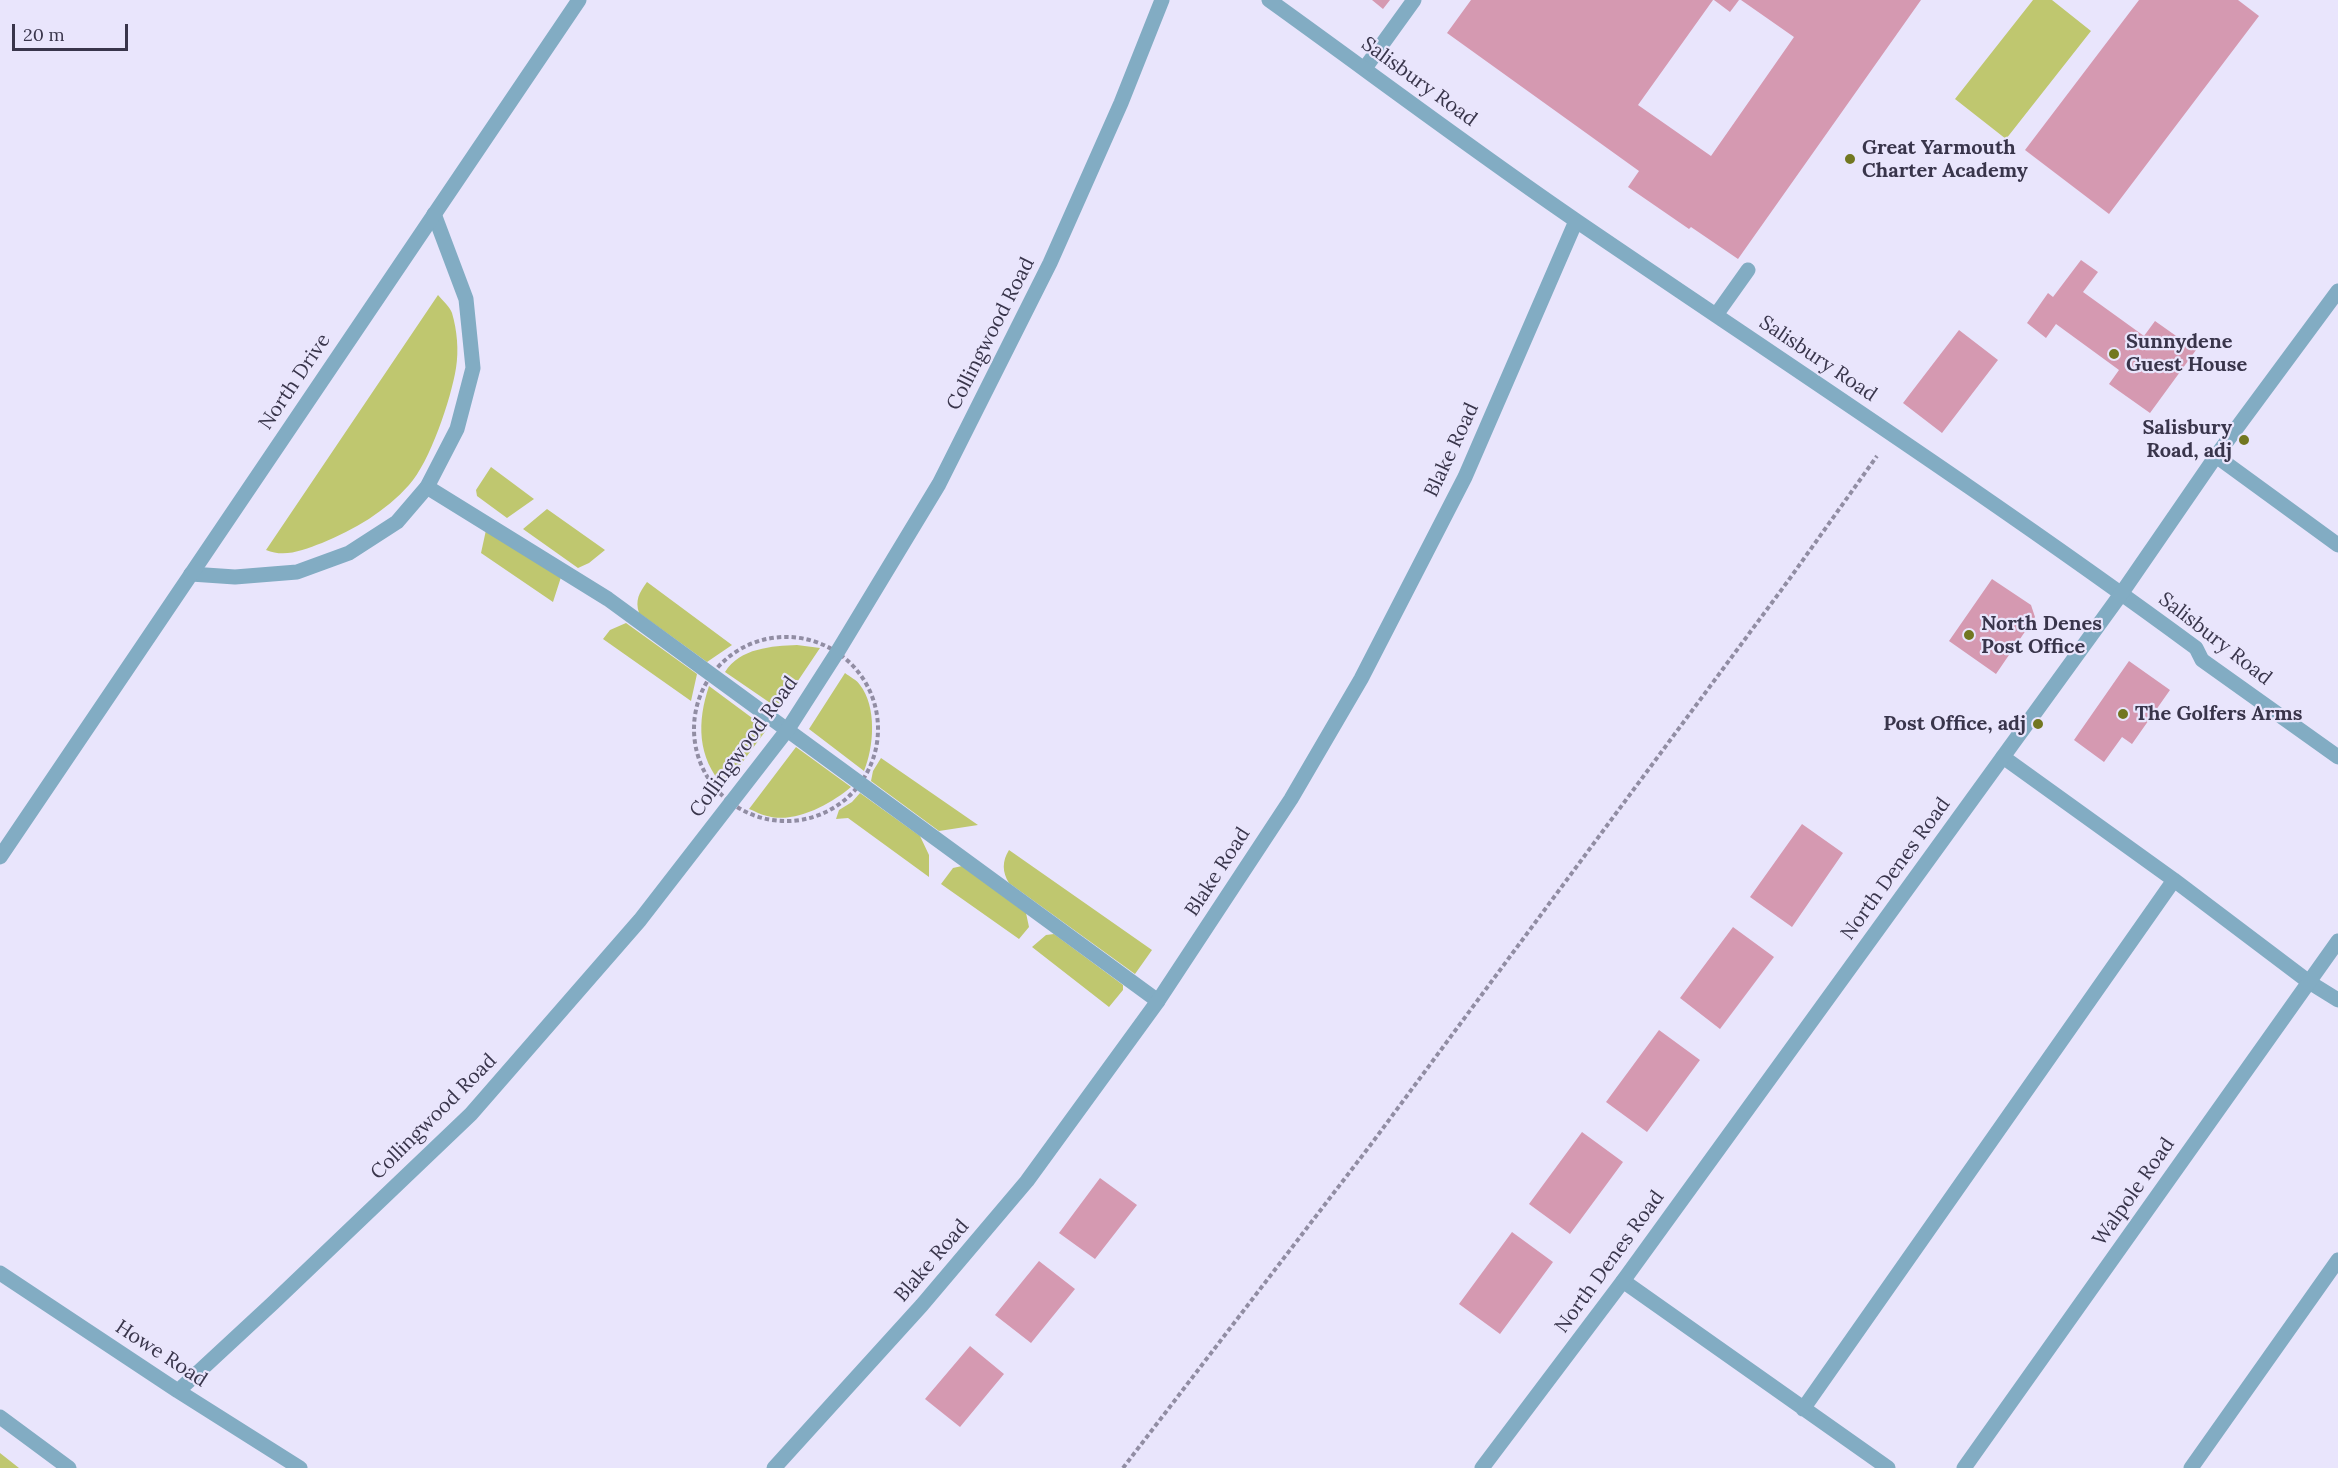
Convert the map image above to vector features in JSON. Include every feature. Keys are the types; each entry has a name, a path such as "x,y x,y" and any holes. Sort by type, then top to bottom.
{"street":[{"name":"North Drive","path":"0,857 579,0"},
{"name":"Collingwood Road","path":"178,1391 471,1114 640,920 788,729 939,484 1050,263 1121,102 1161,0"},
{"name":"Salisbury Road","path":"1269,0 1576,220 2121,594 2196,648 2202,660 2338,757"},
{"path":"1365,68 1414,0"},
{"path":"191,574 235,577 297,572 338,557 397,522 427,487 457,429 473,368 466,299 434,214"},
{"name":"Blake Road","path":"774,1468 922,1305 1027,1181 1158,1001 1291,799 1361,679 1465,477 1576,220"},
{"path":"1716,315 1748,270"},
{"name":"North Denes Road","path":"1482,1468 1623,1281 2121,594 2216,456 2338,291"},
{"path":"2216,456 2338,545"},
{"path":"427,487 608,599 1158,1001"},
{"path":"2003,757 2174,880 2309,982 2338,1000"},
{"path":"1803,1409 2174,880"},
{"name":"Walpole Road","path":"1964,1468 2338,941"},
{"path":"2191,1468 2338,1260"},
{"name":"Howe Road","path":"0,1273 178,1391 300,1468"},
{"path":"1623,1281 1888,1468"},
{"path":"0,1417 69,1468"}],"path":[{"path":"1123,1468 1372,1143 1788,582 1892,435"}],"green space":[{"path":"2033,0 2052,0 2091,31 2006,139 1955,99"},
{"path":"438,295 452,313 457,340 457,361 450,396 432,446 417,475 390,503 369,519 346,532 294,552 280,553 266,550"},
{"path":"491,467 534,499 507,518 477,496 476,490"},
{"path":"547,509 605,550 589,563 578,568 523,529"},
{"path":"488,521 562,574 553,602 481,553"},
{"path":"647,582 732,645 707,662 639,613 638,597"},
{"path":"626,623 697,674 691,701 603,639 610,630"},
{"path":"797,645 820,648 779,709 725,672 731,664 748,653 777,646"},
{"path":"845,673 859,683 869,704 872,739 864,771 809,729"},
{"path":"709,686 767,729 724,787 709,764 702,739 702,713"},
{"path":"796,747 851,787 823,806 801,815 778,818 749,809"},
{"path":"881,758 978,825 939,831 871,781 873,771"},
{"path":"860,793 920,836 929,855 929,877 848,818 836,819 839,810 852,802"},
{"path":"1009,850 1152,950 1135,974 1009,883 1004,866"},
{"path":"962,866 1026,913 1029,927 1019,939 941,884 953,868"},
{"path":"1054,934 1123,985 1123,990 1109,1007 1032,947 1046,935"},
{"path":"0,1453 19,1468 0,1468"}],"building":[{"path":"1372,0 1390,0 1383,9"},
{"path":"1471,0 1713,0 1638,105 1711,156 1794,37 1741,0 1921,0 1738,259 1628,187 1639,171 1447,33"},
{"path":"1714,0 1739,0 1730,12"},
{"path":"2139,0 2238,0 2259,16 2109,214 2025,150"},
{"path":"2081,260 2098,272 2083,292 2144,336 2155,321 2196,350 2150,413 2109,384 2119,370 2056,324 2046,338 2027,323 2048,293 2053,297"},
{"path":"1959,330 1998,360 1942,433 1903,403"},
{"path":"1992,579 2031,605 2035,617 1996,674 1949,641"},
{"name":"The Golfers Arms","path":"2129,661 2170,690 2132,744 2122,737 2104,762 2074,740"},
{"path":"1802,824 1843,853 1792,927 1750,897"},
{"path":"1733,927 1774,957 1720,1029 1680,998"},
{"path":"1659,1030 1700,1060 1647,1132 1606,1102"},
{"path":"1582,1132 1623,1162 1570,1234 1529,1204"},
{"path":"1100,1178 1137,1205 1095,1259 1059,1233"},
{"path":"1512,1232 1553,1262 1500,1334 1459,1304"},
{"path":"1039,1261 1075,1289 1031,1343 995,1315"},
{"path":"970,1346 1004,1374 960,1427 925,1399"}],"place":[{"name":"Great Yarmouth Charter Academy","path":"1850,159"},
{"name":"Sunnydene Guest House","path":"2114,354"},
{"name":"Salisbury Road, adj","path":"2244,440"},
{"name":"North Denes Post Office","path":"1969,635"},
{"name":"The Golfers Arms","path":"2123,714"},
{"name":"Post Office, adj","path":"2038,724"}]}
